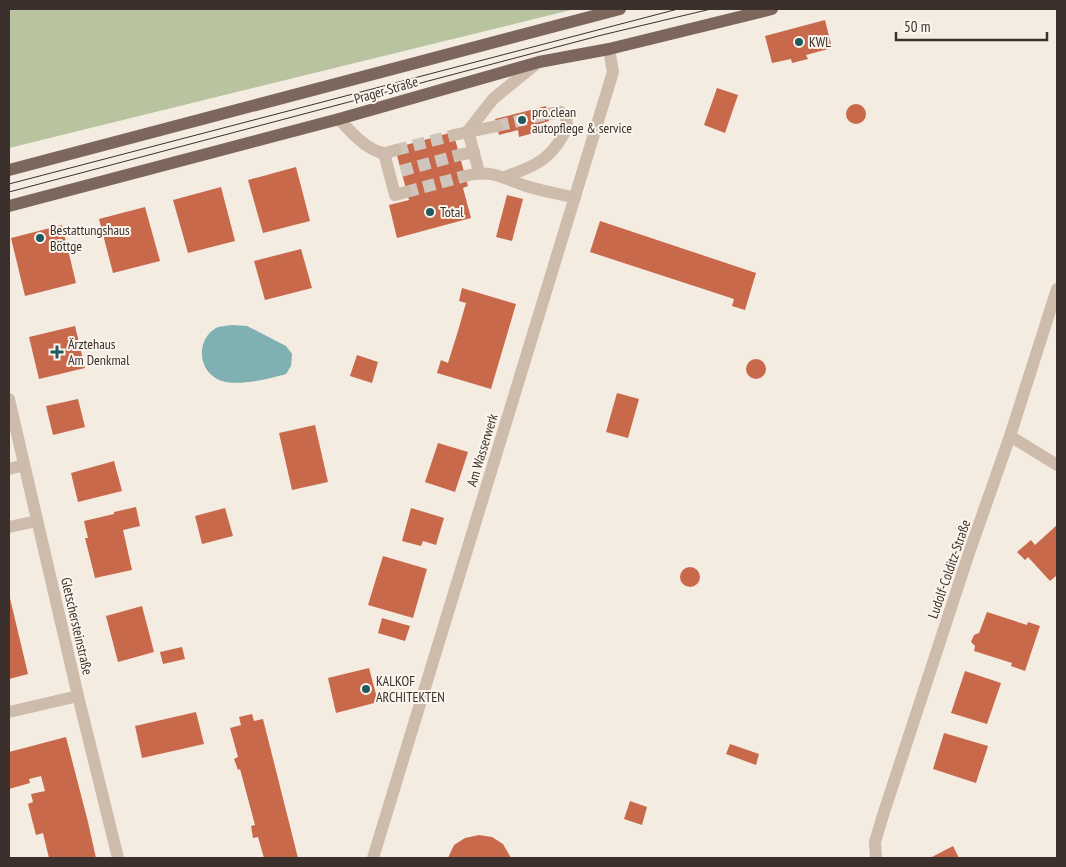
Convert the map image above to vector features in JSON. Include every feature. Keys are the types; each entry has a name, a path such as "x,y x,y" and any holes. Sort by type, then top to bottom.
{"main road":[{"name":"Prager Straße","path":"9,170 620,9"},
{"name":"Prager Straße","path":"9,206 339,120 539,62 608,49 772,9"}],"street":[{"name":"Am Wasserwerk","path":"373,858 613,72 608,49"},
{"path":"468,131 493,98 539,62"},
{"path":"505,177 541,161 552,151 561,138 567,127 568,119 561,112 548,114"},
{"path":"339,120 368,147 390,152 395,172 395,195 406,192"},
{"path":"454,135 497,126"},
{"path":"468,131 479,172"},
{"path":"459,155 474,152"},
{"path":"465,176 479,172 505,177 533,188 575,198"},
{"name":"Ludolf-Colditz-Straße","path":"876,858 875,842 884,812 1057,290"},
{"name":"Gletschersteinstraße","path":"9,400 118,858"},
{"path":"1010,436 1057,465"},
{"path":"9,469 24,465"},
{"path":"9,527 37,521"},
{"path":"9,712 78,696"}],"green space":[{"path":"9,9 575,9 9,148"}],"water":[{"path":"232,325 247,326 286,346 292,354 291,366 286,374 251,382 232,383 224,382 210,374 203,361 202,353 205,339 216,328"}],"building":[{"name":"KWL","path":"825,20 832,48 806,55 808,59 792,63 791,59 772,63 765,36"},
{"path":"717,88 738,95 725,133 704,125"},
{"path":"852,104 860,104 866,110 866,118 860,124 852,124 846,118 846,110"},
{"name":"pro.clean autopflege & service","path":"546,106 549,121 536,125 537,132 519,137 518,130 499,135 495,119"},
{"path":"453,132 468,186 463,188 471,218 397,238 389,205 409,200 395,148"},
{"path":"296,167 310,221 263,233 248,180"},
{"path":"221,187 235,241 188,253 173,200"},
{"path":"507,195 523,199 512,241 496,237"},
{"path":"145,207 160,261 113,273 99,219"},
{"path":"600,221 756,273 745,310 732,306 734,299 590,252"},
{"path":"62,225 76,283 25,296 11,238"},
{"path":"301,249 312,288 265,300 254,261"},
{"path":"462,288 516,304 491,389 437,373 441,360 448,363 458,331 466,303 459,301"},
{"name":"Ärztehaus Am Denkmal","path":"75,326 85,368 39,379 29,337"},
{"path":"357,355 378,362 372,383 350,376"},
{"path":"752,359 760,359 766,365 766,373 760,379 752,379 746,373 746,365"},
{"path":"617,393 639,399 628,438 606,432"},
{"path":"78,399 85,427 53,435 46,406"},
{"path":"315,425 328,482 292,490 279,433"},
{"path":"438,443 468,452 455,492 425,482"},
{"path":"114,461 122,491 78,502 71,473"},
{"path":"136,507 140,526 123,530 132,570 95,578 85,538 88,538 84,521"},
{"path":"225,508 233,536 202,544 195,516"},
{"path":"411,508 444,518 436,545 423,541 421,546 402,541"},
{"path":"1057,525 1057,578 1056,576 1050,581 1028,557 1025,560 1017,552 1031,540 1035,545"},
{"path":"383,556 427,569 413,618 368,605"},
{"path":"686,567 694,567 700,573 700,581 694,587 686,587 680,581 680,573"},
{"path":"9,594 28,674 9,679"},
{"path":"142,606 154,652 118,662 106,616"},
{"path":"987,612 1027,625 1028,622 1040,626 1025,671 1011,666 1012,663 974,651 975,646 971,642 974,635 979,633"},
{"path":"382,618 410,626 405,641 378,633"},
{"path":"182,647 185,659 163,664 160,652"},
{"path":"369,668 378,702 336,713 328,678"},
{"path":"965,671 1001,683 987,724 951,713"},
{"path":"196,712 204,744 142,758 135,726"},
{"path":"252,714 254,721 263,719 298,858 264,858 258,837 253,838 251,826 255,825 240,769 238,770 234,759 238,757 230,728 241,725 239,717"},
{"path":"944,733 988,746 976,783 933,769"},
{"path":"66,737 96,858 49,858 43,833 36,835 28,804 33,802 31,794 45,791 41,776 29,779 30,783 9,789 9,752"},
{"path":"730,744 759,754 756,765 726,754"},
{"path":"630,801 647,807 642,825 624,819"},
{"path":"479,835 492,837 503,844 511,858 448,858 454,845 465,838"},
{"path":"953,846 959,858 930,858"}],"tunnel":[{"path":"497,126 547,114"},
{"path":"396,150 454,135"},
{"path":"401,171 459,155"},
{"path":"406,192 465,176"}],"tram line":[{"path":"9,184 678,9"},
{"path":"9,192 602,35 711,9"}],"place":[{"name":"KWL","path":"799,42"},
{"name":"pro.clean autopflege & service","path":"522,120"},
{"name":"Total","path":"430,212"},
{"name":"Bestattungshaus Böttge","path":"40,238"},
{"name":"Ärztehaus Am Denkmal","path":"57,352"},
{"name":"KALKOF ARCHITEKTEN","path":"366,689"}]}
